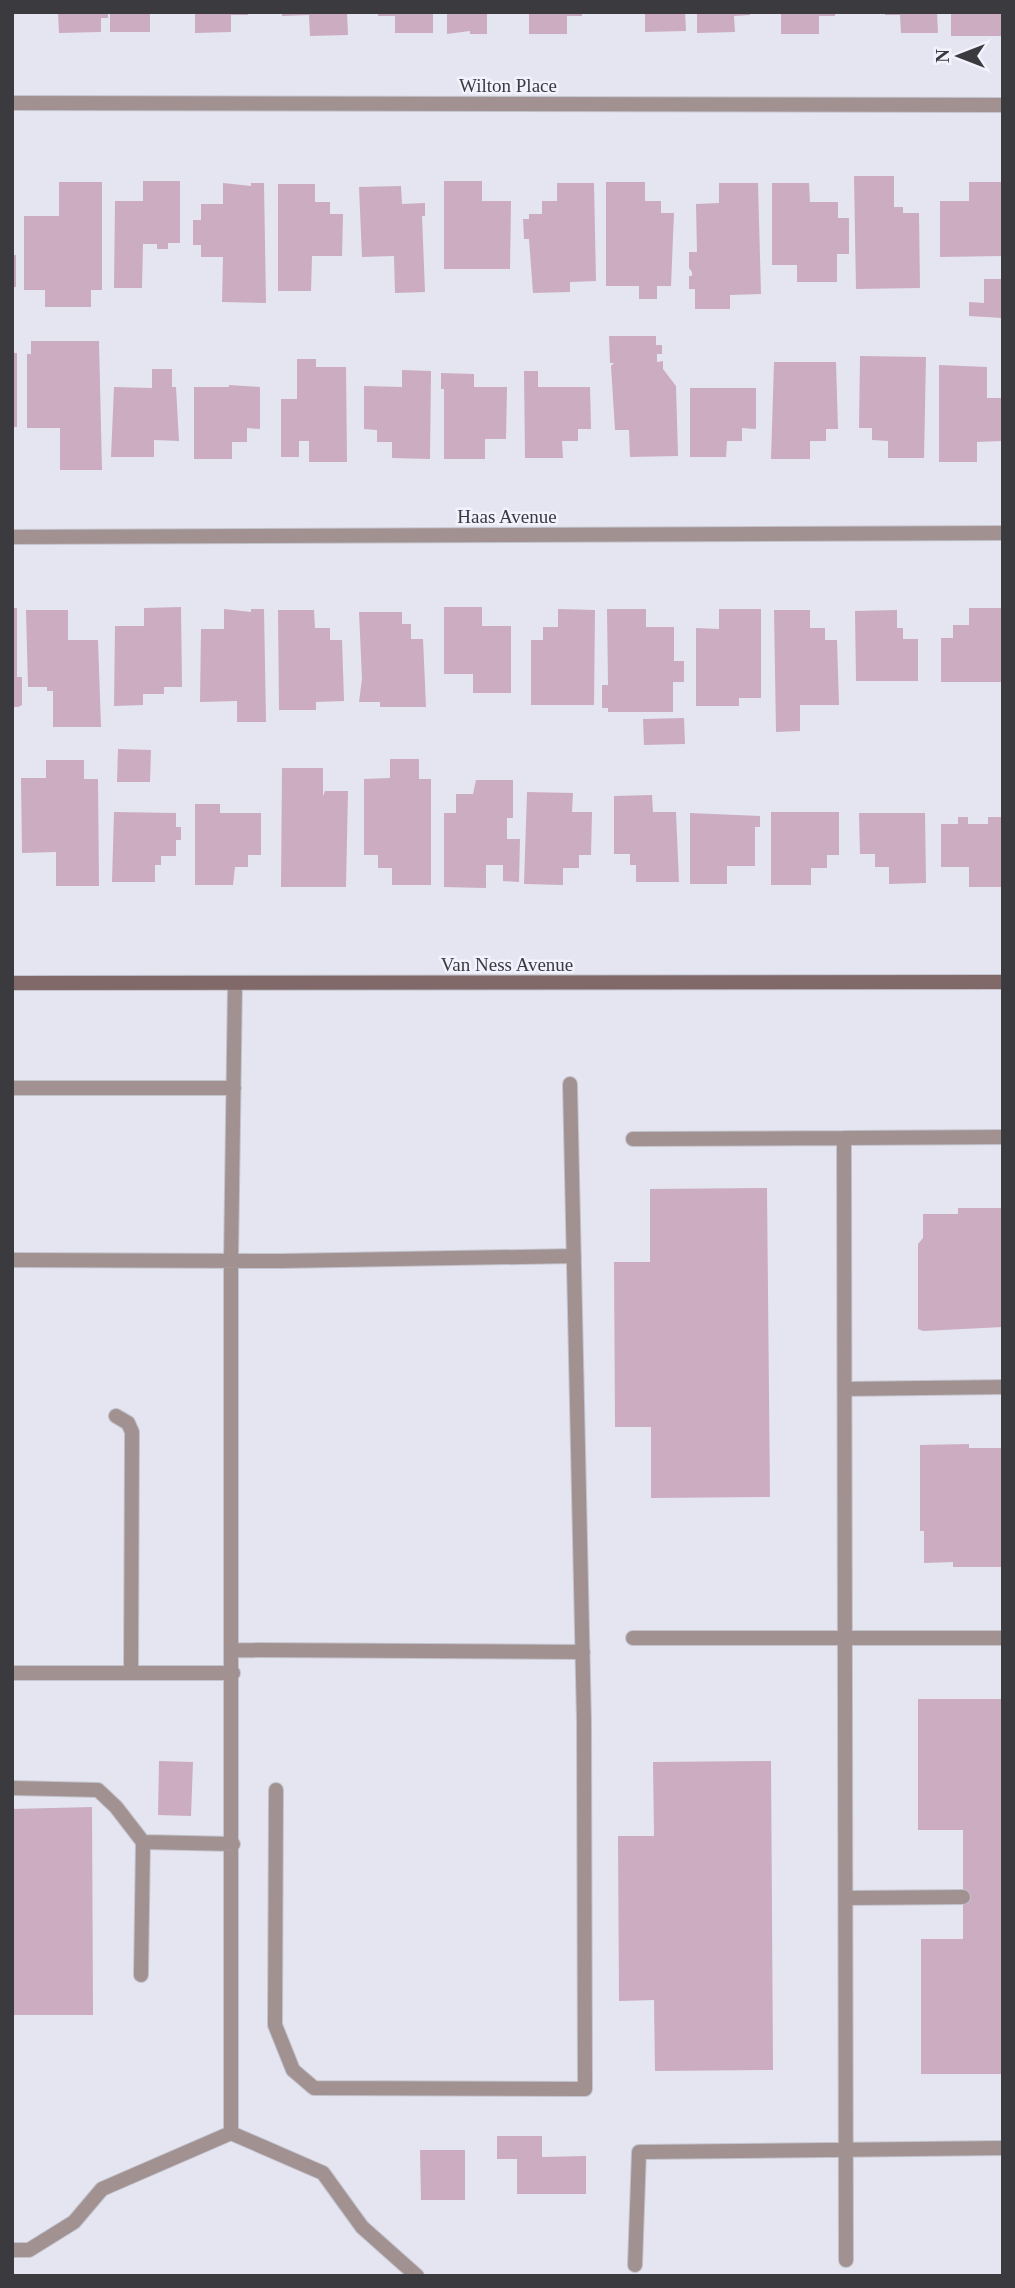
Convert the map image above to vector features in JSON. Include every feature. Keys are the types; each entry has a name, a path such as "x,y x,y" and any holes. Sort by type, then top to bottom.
{"main road":[{"name":"Van Ness Avenue","path":"12,983 1003,982"}],"street":[{"name":"Wilton Place","path":"12,103 1003,106"},
{"name":"Haas Avenue","path":"12,537 1003,534"},
{"path":"232,2133 232,1261 235,983"},
{"path":"276,1790 275,2025 293,2070 314,2088 585,2089 583,1652 570,1084"},
{"path":"12,1088 234,1088"},
{"path":"633,1139 1003,1137"},
{"path":"844,1138 846,2260"},
{"path":"12,1260 232,1261 574,1256"},
{"path":"845,1389 1003,1387"},
{"path":"116,1416 128,1423 132,1432 131,1673"},
{"path":"633,1638 1003,1638"},
{"path":"233,1650 583,1652"},
{"path":"12,1673 233,1673"},
{"path":"12,1788 98,1790 116,1807 143,1842 141,1975"},
{"path":"143,1842 233,1843"},
{"path":"846,1898 963,1897"},
{"path":"12,2250 29,2250 74,2222 102,2189 232,2133 323,2173 362,2227 417,2276"},
{"path":"635,2265 639,2152 1003,2148"}],"building":[{"path":"58,12 108,12 108,18 101,18 101,32 59,33"},
{"path":"110,12 150,12 150,32 110,32"},
{"path":"195,12 248,12 248,15 231,15 231,32 195,33"},
{"path":"282,12 347,12 348,35 310,36 309,15 282,16"},
{"path":"378,12 433,12 433,33 395,33 395,16 378,16"},
{"path":"447,12 487,12 487,34 470,34 470,31 447,34"},
{"path":"529,12 582,12 582,16 567,16 567,34 529,34"},
{"path":"645,12 685,12 686,31 645,32"},
{"path":"697,12 750,12 750,15 734,16 735,32 697,33"},
{"path":"781,12 835,12 835,16 819,16 819,34 781,34"},
{"path":"885,12 937,12 938,33 901,33 900,15 885,15"},
{"path":"951,12 1003,12 1003,36 951,36"},
{"path":"854,176 894,176 894,207 903,207 903,213 919,213 920,288 856,289"},
{"path":"143,181 180,181 180,243 168,243 168,249 157,249 157,244 143,244 142,288 114,288 115,201 143,201"},
{"path":"444,181 482,181 482,201 511,201 510,269 444,269"},
{"path":"59,182 102,182 102,290 91,290 91,307 45,307 45,290 24,290 24,216 59,216"},
{"path":"606,182 645,182 645,201 661,201 661,213 674,213 671,286 657,286 657,299 639,299 639,286 606,286"},
{"path":"969,182 1003,182 1003,256 940,257 940,201 969,201"},
{"path":"223,183 251,186 251,183 264,183 266,303 222,302 223,257 201,257 201,245 193,245 193,220 201,220 201,204 223,204"},
{"path":"557,183 594,183 596,281 570,282 570,292 533,293 529,239 524,239 523,219 529,219 529,214 542,214 542,201 557,201"},
{"path":"719,183 758,183 761,294 730,295 730,309 695,309 695,289 689,289 689,276 692,276 692,272 689,268 689,252 697,252 696,204 719,203"},
{"path":"772,183 809,183 810,202 838,202 838,218 849,218 849,254 837,254 837,282 797,282 797,265 772,265"},
{"path":"278,184 315,184 315,202 330,202 330,214 343,214 342,256 312,256 311,291 278,291"},
{"path":"401,186 402,204 425,203 425,216 422,216 425,292 395,293 394,256 362,257 359,187"},
{"path":"12,255 16,255 16,287 12,287"},
{"path":"984,279 1003,279 1003,318 969,316 969,302 984,303"},
{"path":"609,336 656,336 656,345 662,345 662,354 657,354 657,362 663,361 663,369 676,386 678,456 630,457 629,430 615,430 611,366 614,363 610,363"},
{"path":"31,341 99,341 102,470 60,470 60,428 27,428 27,354 31,354"},
{"path":"12,353 17,353 17,427 12,427"},
{"path":"860,356 926,357 924,458 888,458 888,441 872,440 872,428 859,428"},
{"path":"297,359 316,359 316,367 346,367 347,462 309,462 309,441 299,441 299,457 281,457 281,399 297,399"},
{"path":"774,362 836,362 838,429 826,429 826,441 810,441 810,459 771,459"},
{"path":"939,365 987,367 987,398 1002,398 1002,441 977,442 977,462 939,462"},
{"path":"152,369 172,369 172,387 176,387 179,441 154,440 154,457 111,457 114,387 152,388"},
{"path":"402,370 431,371 430,459 392,458 392,442 377,442 377,430 364,429 364,386 402,387"},
{"path":"524,371 538,371 538,387 590,387 591,429 578,429 578,441 562,441 563,458 525,458"},
{"path":"441,373 474,374 474,387 507,387 506,439 485,439 485,459 444,459 444,389 441,389"},
{"path":"194,387 260,387 260,429 247,428 247,442 232,442 232,459 194,459"},
{"path":"690,388 756,388 756,429 742,428 742,441 727,441 726,457 690,457"},
{"path":"181,607 182,687 164,687 164,694 143,694 143,705 114,706 115,626 144,626 144,608"},
{"path":"444,607 482,607 482,626 511,626 511,693 473,693 473,674 444,674"},
{"path":"12,608 17,608 17,677 22,677 22,705 18,707 12,707"},
{"path":"969,608 1003,608 1003,682 941,682 941,638 953,638 953,625 969,625"},
{"path":"224,609 251,612 251,609 264,609 266,722 237,722 237,701 200,702 201,629 224,629"},
{"path":"558,609 595,610 594,705 531,705 531,640 543,640 543,627 558,627"},
{"path":"607,609 646,609 646,627 674,627 674,661 684,661 684,682 673,682 673,712 608,712 608,708 602,708 602,685 608,685"},
{"path":"719,609 761,609 761,698 739,698 739,706 696,706 696,628 719,629"},
{"path":"26,610 68,610 68,640 98,640 101,727 53,727 53,691 47,691 47,687 28,687"},
{"path":"278,610 314,610 315,628 330,628 330,640 342,640 344,701 316,702 316,710 279,710"},
{"path":"774,610 810,610 810,628 825,628 825,640 837,640 839,705 800,705 800,731 776,732"},
{"path":"897,610 897,628 903,628 903,639 918,639 918,681 856,681 855,611"},
{"path":"359,612 402,612 402,624 411,624 411,639 423,639 426,707 380,707 380,702 359,702 362,679"},
{"path":"684,718 685,744 644,745 643,719"},
{"path":"118,749 151,750 150,782 117,782"},
{"path":"390,759 419,759 419,779 431,779 431,885 392,885 392,868 378,868 378,855 364,855 364,779 390,778"},
{"path":"46,760 84,760 84,779 98,779 99,886 56,886 56,852 22,853 21,778 46,778"},
{"path":"282,768 323,768 323,796 325,791 348,791 346,887 281,887"},
{"path":"476,780 513,780 513,818 507,818 507,839 520,839 519,882 503,881 503,865 486,865 486,888 444,887 444,813 456,813 456,794 473,794"},
{"path":"527,792 573,793 572,812 592,812 591,855 579,855 579,868 563,868 563,885 524,884"},
{"path":"652,795 653,812 676,812 679,882 636,882 636,865 630,865 630,854 614,854 614,796"},
{"path":"195,804 220,804 220,813 261,813 261,855 248,855 248,867 235,867 233,885 195,885"},
{"path":"114,812 176,813 176,827 181,827 181,840 176,840 176,856 161,856 161,865 155,865 155,882 112,882"},
{"path":"771,812 839,812 839,855 827,855 827,868 811,868 811,885 771,885"},
{"path":"690,813 760,816 760,827 755,827 755,866 727,866 727,884 690,884"},
{"path":"859,813 925,813 926,883 889,884 889,867 875,867 875,854 860,854"},
{"path":"958,817 968,817 968,824 988,824 988,817 1003,817 1003,887 969,887 969,867 941,867 941,824 958,824"},
{"path":"767,1188 770,1497 651,1498 651,1427 615,1427 614,1262 650,1262 650,1189"},
{"path":"958,1208 1003,1208 1003,1327 923,1331 918,1329 918,1244 923,1238 923,1214 958,1214"},
{"path":"969,1444 969,1448 1003,1448 1003,1567 953,1567 953,1562 924,1563 924,1531 920,1531 920,1445"},
{"path":"918,1699 1003,1699 1003,2074 921,2074 921,1939 963,1939 963,1830 918,1830"},
{"path":"159,1761 193,1762 191,1816 158,1815"},
{"path":"771,1761 773,2070 655,2071 654,2000 619,2001 618,1836 654,1836 653,1762"},
{"path":"92,1807 93,2015 12,2015 12,1809"},
{"path":"497,2136 542,2136 542,2157 586,2156 586,2194 517,2194 517,2159 497,2159"},
{"path":"420,2150 465,2150 465,2200 421,2200"}]}
